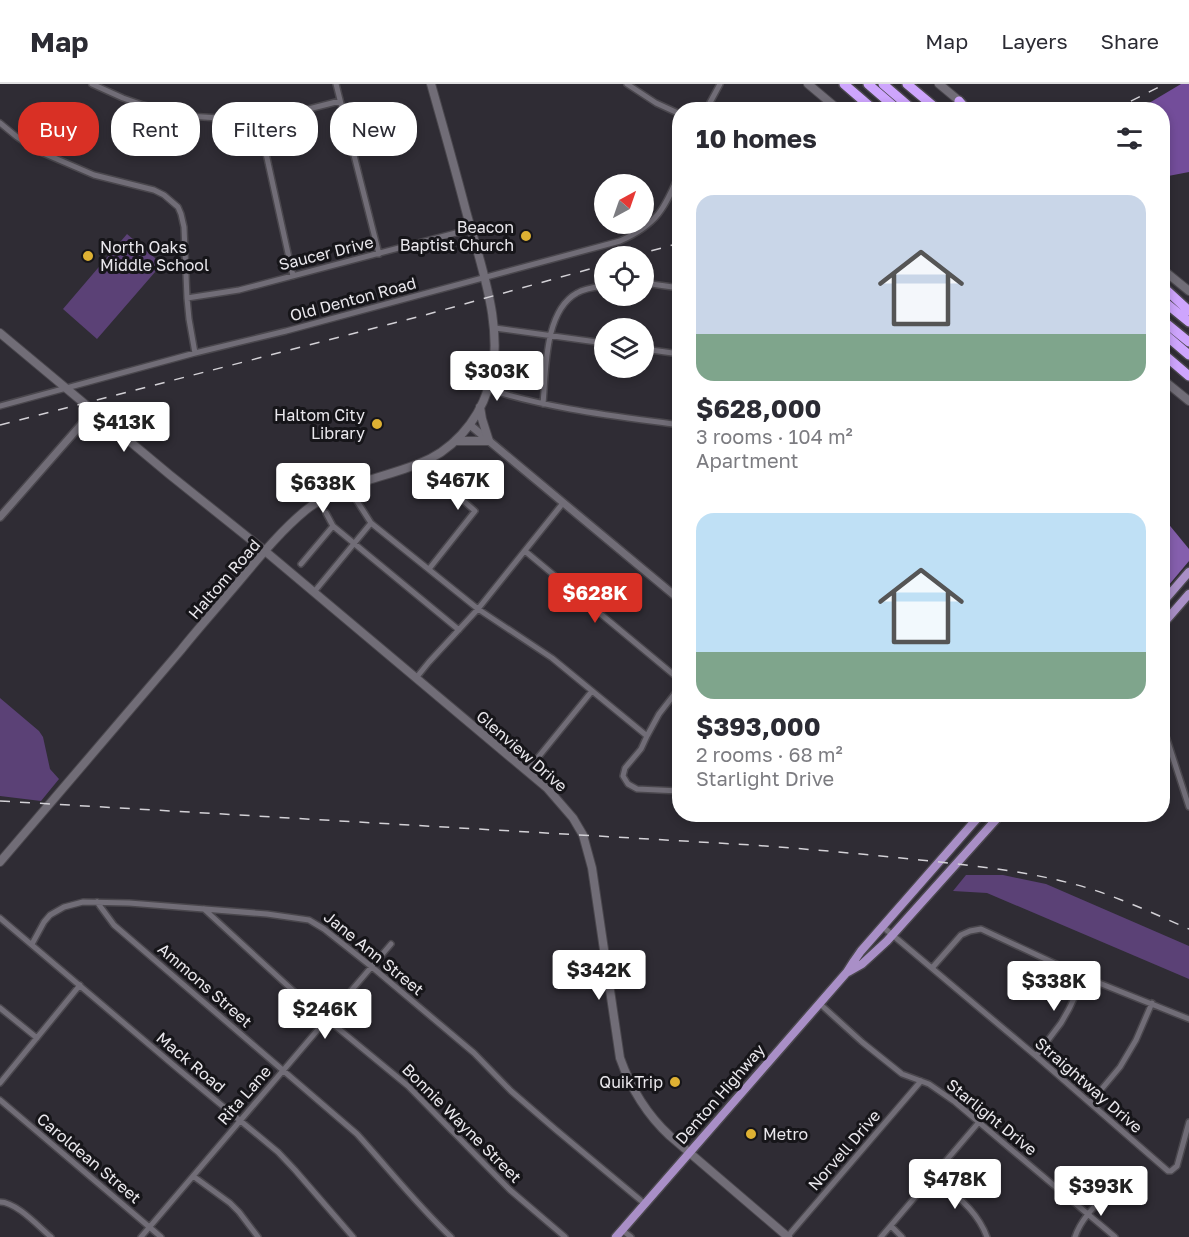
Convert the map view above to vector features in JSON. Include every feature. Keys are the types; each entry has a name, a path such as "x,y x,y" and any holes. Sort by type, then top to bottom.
{"highway":[{"path":"844,84 865,102"},
{"path":"868,84 889,102"},
{"path":"883,84 904,102"},
{"path":"907,84 928,102"},
{"path":"1170,293 1189,311"},
{"path":"1170,307 1189,322"},
{"path":"1170,327 1189,342"},
{"path":"1170,339 1189,355"},
{"path":"1170,360 1189,376"},
{"path":"1170,363 1177,366"}],"main road":[{"name":"Haltom Road","path":"0,862 288,525 308,508 334,492 426,461 455,441 470,425 480,408 488,389 495,361 495,328 484,278 431,84"},
{"path":"808,84 829,102"},
{"path":"939,84 959,101"},
{"path":"1170,276 1189,291"},
{"name":"Glenview Drive","path":"0,333 314,592 560,802 583,835 592,868 620,1058 627,1078 637,1097 658,1125 788,1237"},
{"path":"1170,386 1189,401"},
{"path":"455,441 489,441 480,408"},
{"path":"1170,594 1189,572"},
{"path":"1170,616 1189,594"},
{"name":"Denton Highway","path":"619,1234 974,822"},
{"name":"Denton Highway","path":"847,972 862,964 892,935 994,822"}],"street":[{"path":"92,84 143,105 188,116 212,118"},
{"path":"336,84 379,254"},
{"path":"627,84 672,110"},
{"path":"710,102 720,84"},
{"path":"318,107 340,101"},
{"path":"0,123 36,150 94,175 154,190 178,207 184,228 187,298 195,352"},
{"path":"267,156 293,276"},
{"name":"Old Denton Road","path":"0,406 195,352 286,331 620,242 635,235 660,213 672,191"},
{"name":"Saucer Drive","path":"187,298 239,290 471,229"},
{"path":"654,284 672,287"},
{"path":"543,404 550,335 558,311 567,300 579,292 594,288"},
{"path":"495,328 594,342"},
{"path":"654,350 672,353"},
{"path":"488,389 543,404 672,425"},
{"path":"0,517 93,411"},
{"path":"470,425 672,593"},
{"path":"426,461 430,471 475,511 429,569"},
{"path":"348,487 371,523 478,609 552,658 647,736"},
{"path":"416,678 478,609 563,503"},
{"path":"326,513 333,526 459,630"},
{"path":"314,592 371,523"},
{"path":"301,564 333,526"},
{"path":"525,551 672,673"},
{"path":"526,771 592,691"},
{"path":"672,697 659,714 641,749 625,768 623,776 628,784 637,789 672,791"},
{"path":"1170,749 1189,807"},
{"name":"Jane Ann Street","path":"32,944 44,922 57,910 73,904 97,902 204,909 309,920 372,967 474,1053 511,1091 555,1130 645,1204"},
{"name":"Ammons Street","path":"97,902 114,925 357,1134 429,1216 451,1237"},
{"name":"Bonnie Wayne Street","path":"204,909 327,1020 408,1086 510,1190 566,1237"},
{"name":"Mack Road","path":"0,918 278,1152 353,1237"},
{"name":"Straightway Drive","path":"883,927 1168,1171 1177,1166 1189,1122"},
{"path":"932,968 961,934 981,929 1084,976 1189,1019"},
{"name":"Rita Lane","path":"141,1237 391,944"},
{"path":"1036,1056 1070,1009 1084,976"},
{"path":"0,1083 80,985"},
{"name":"Starlight Drive","path":"819,1003 902,1074 941,1092 979,1122 1115,1237"},
{"path":"1090,1103 1120,1067 1136,1040 1152,1003"},
{"path":"0,1008 37,1038"},
{"name":"Norvell Drive","path":"788,1237 921,1081"},
{"name":"Caroldean Street","path":"0,1100 161,1237"},
{"path":"881,1237 979,1122"},
{"path":"193,1176 230,1203 258,1237"},
{"path":"934,1176 967,1205 978,1218 987,1237"},
{"path":"1075,1237 1088,1215 1112,1190"},
{"path":"0,1202 6,1202 21,1212 51,1237"},
{"path":"891,1226 902,1237"},
{"path":"619,1234 631,1237"}],"shaded area":[{"path":"1181,84 1189,84 1189,172 1170,176 1170,102 1151,102"},
{"path":"127,234 162,264 97,339 63,309"},
{"path":"1170,526 1189,549 1189,561 1170,584"},
{"path":"0,698 43,737 50,769 59,779 41,801 0,796"},
{"path":"966,875 1003,875 1046,884 1189,946 1189,979 987,893 953,891"}],"railway":[{"path":"1129,102 1165,84"},
{"path":"654,250 672,245"},
{"path":"0,425 425,315 594,268"},
{"path":"0,801 751,845 942,862 1007,870 1070,883 1116,898 1189,929"}],"place":[{"name":"Beacon Baptist Church","path":"526,236"},
{"name":"North Oaks Middle School","path":"88,256"},
{"name":"Haltom City Library","path":"377,424"},
{"name":"QuikTrip","path":"675,1082"},
{"name":"Metro","path":"751,1134"}]}
